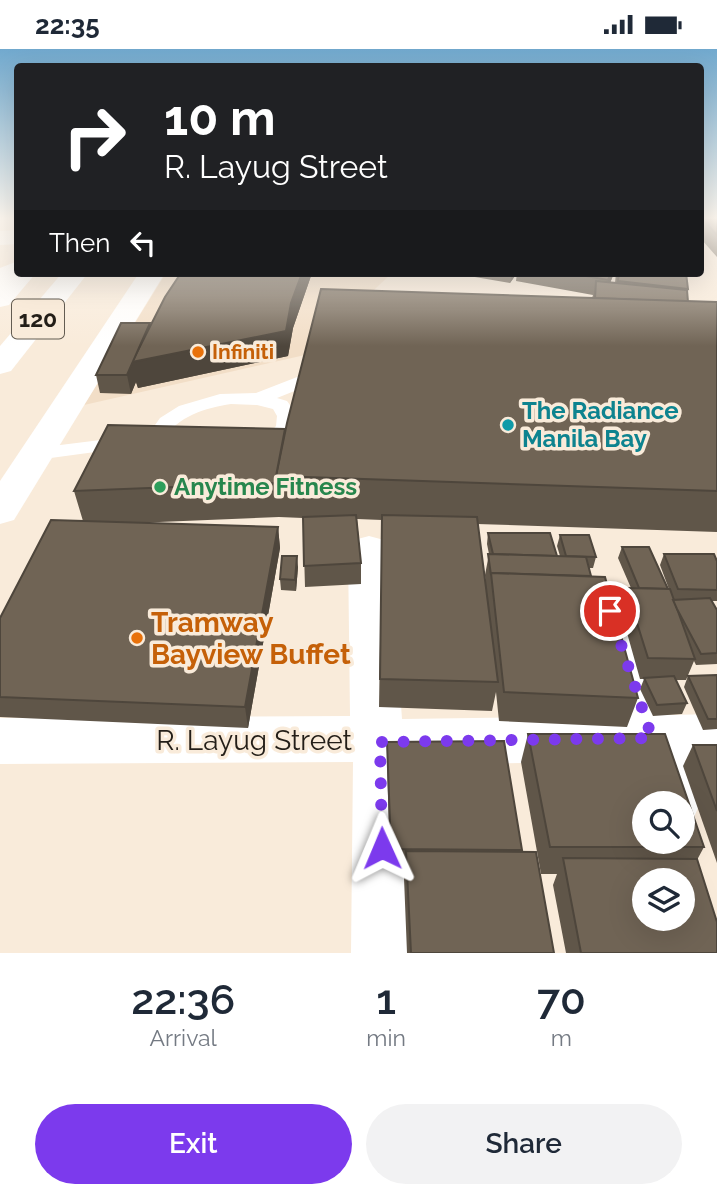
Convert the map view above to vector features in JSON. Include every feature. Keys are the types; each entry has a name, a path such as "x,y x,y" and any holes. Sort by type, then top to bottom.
{"main road":[{"name":"120","path":"0,299 19,277"},
{"name":"120","path":"0,365 72,277"},
{"path":"0,511 149,277"},
{"path":"369,550 376,718 380,742 383,953"},
{"path":"610,611 668,791"},
{"name":"R. Layug Street","path":"0,741 356,739 380,742 717,737"}],"lane":[{"path":"258,399 310,378"},
{"path":"231,398 258,399 280,405 287,416 286,428 275,439 234,456 209,460 182,459 164,454 153,440 166,422 207,402 231,398"},
{"path":"36,454 153,440"},
{"path":"258,448 293,448"}],"shaded area":[{"path":"164,277 388,277 305,355 84,405"}],"building":[{"path":"178,277 301,277 291,303 286,331 132,362 165,297"},
{"path":"618,277 686,277 688,289 618,281"},
{"path":"596,281 687,290 688,302 595,298"},
{"name":"The Radiance Manila Bay","path":"321,289 717,302 717,491 276,476"},
{"path":"121,323 150,323 127,375 96,375"},
{"path":"108,425 285,429 277,483 74,491"},
{"path":"356,515 361,563 304,566 303,517"},
{"path":"382,515 477,517 498,682 380,679"},
{"name":"Tramway Bayview Buffet","path":"51,520 278,527 245,707 0,697 0,618"},
{"path":"488,533 550,533 557,556 493,554"},
{"path":"560,535 589,535 596,557 566,556"},
{"path":"622,547 649,547 668,589 639,588"},
{"path":"488,554 586,557 591,576 491,575"},
{"path":"664,554 714,554 717,561 717,590 678,589"},
{"path":"282,556 297,556 295,580 280,579"},
{"path":"491,573 605,577 638,698 504,692"},
{"path":"626,588 670,589 695,659 648,658"},
{"path":"710,598 717,610 717,653 701,654 673,600"},
{"path":"717,675 717,719 708,719 688,676"},
{"path":"674,676 687,703 657,705 644,678"},
{"path":"528,734 665,734 685,791 632,791 632,847 550,847"},
{"path":"504,741 522,850 391,849 387,742"},
{"path":"693,745 717,745 717,811"},
{"path":"695,821 704,847 695,847"},
{"path":"406,851 536,852 554,953 411,953"},
{"path":"563,858 697,859 717,922 717,953 581,953"}],"place":[{"name":"Infiniti","path":"198,352"},
{"name":"The Radiance Manila Bay","path":"508,425"},
{"name":"Anytime Fitness","path":"160,487"},
{"name":"Tramway Bayview Buffet","path":"137,638"}],"route":[{"path":"382,848 380,742 652,738 610,611"}]}
